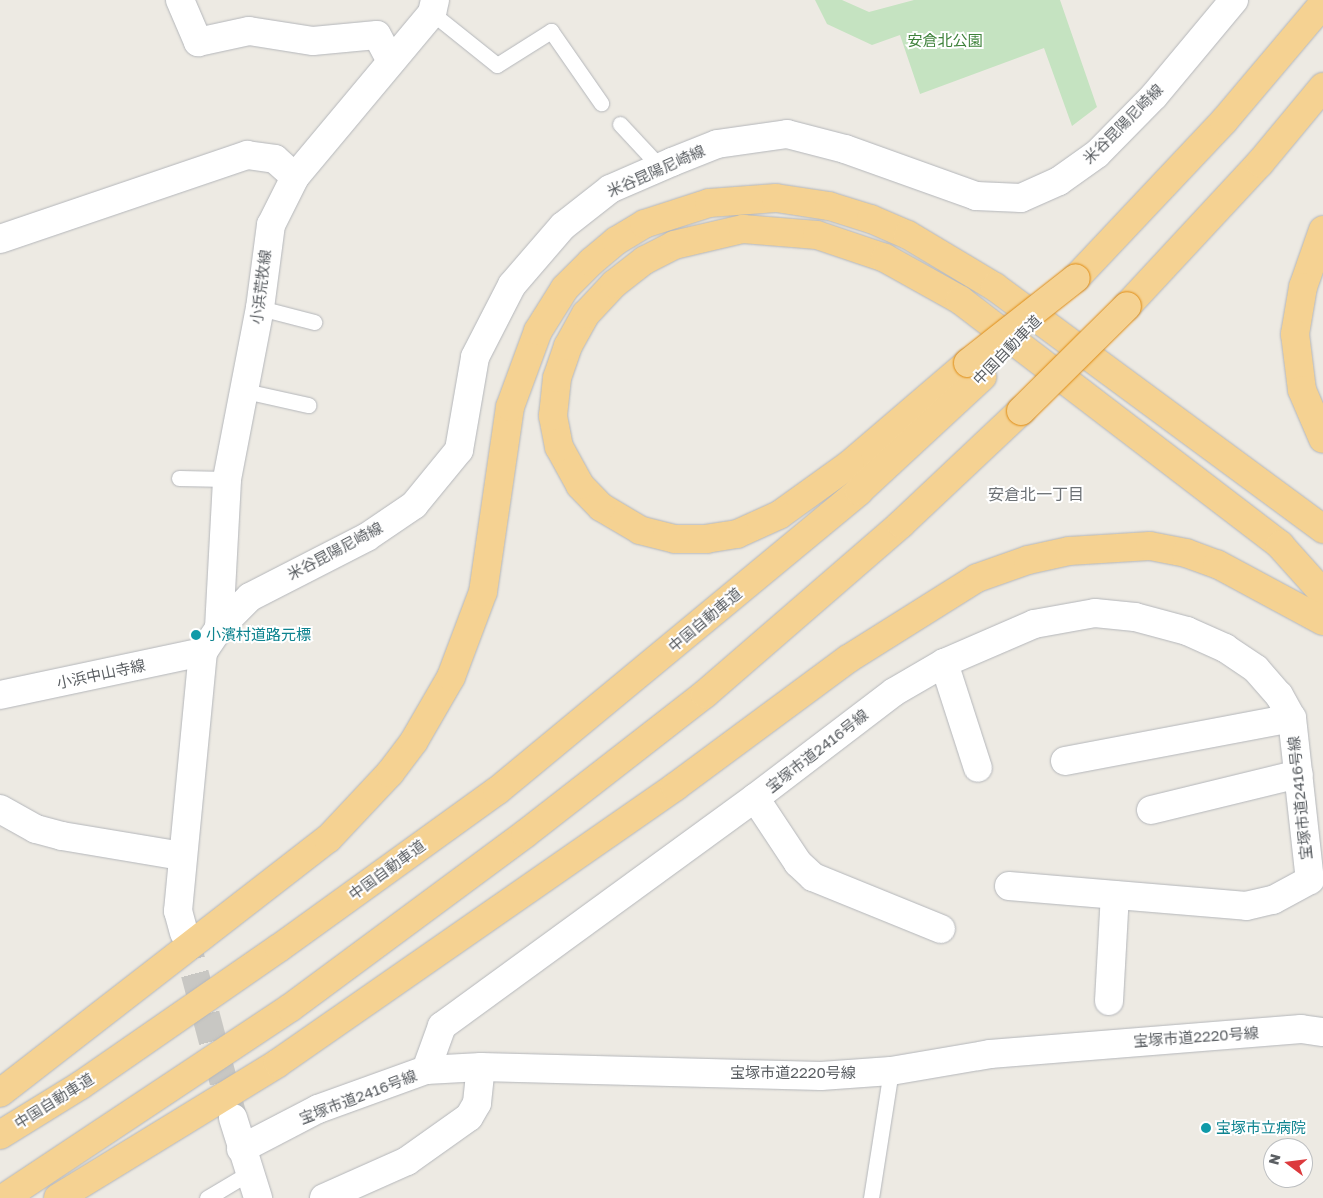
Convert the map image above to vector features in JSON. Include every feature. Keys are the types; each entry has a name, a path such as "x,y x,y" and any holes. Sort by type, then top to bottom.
{"highway":[{"name":"中国自動車道","path":"0,1135 81,1085 279,948 497,791 851,497 975,370 1076,278 1224,121 1323,4"},
{"path":"4,1198 290,1008 525,834 705,694 901,524 1021,411 1127,306 1260,163 1323,87"},
{"path":"0,1093 328,839 390,772 414,741 451,677 483,592 510,406 538,331 565,288 616,241 644,224 709,203 776,198 829,206 871,218 908,235 995,286 1323,529"},
{"path":"975,370 779,515 737,534 707,539 675,538 640,530 601,507 580,485 558,446 553,416 557,378 568,346 586,314 603,296 645,260 674,245 744,229 817,235 885,258 960,300 1280,545 1323,593"},
{"path":"1323,230 1303,287 1295,334 1302,390 1323,439"},
{"path":"58,1198 278,1063 675,787 848,658 977,578 1028,560 1069,551 1150,546 1186,553 1217,564 1323,621"}],"street":[{"path":"180,0 198,42 249,31 313,42 377,34 391,61"},
{"name":"米谷昆陽尼崎線","path":"184,933 178,911 203,652 219,628 250,597 367,537 414,505 459,450 475,357 512,285 563,226 610,189 660,167 717,144 788,134 845,149 976,196 1022,198 1059,181 1097,154 1154,96 1234,0"},
{"name":"小浜荒牧線","path":"219,628 227,479 260,308 269,232 295,176 391,61 433,7"},
{"path":"0,238 247,154 275,159 295,176"},
{"name":"宝塚市道2416号線","path":"250,1173 318,1109 426,1070 442,1026 756,798 894,692 944,663 1034,624 1095,613 1135,617 1188,631 1225,648 1256,669 1280,695 1292,718 1316,885"},
{"name":"小浜中山寺線","path":"0,695 203,652"},
{"path":"944,663 978,768"},
{"path":"1065,761 1292,718"},
{"path":"1151,810 1299,774"},
{"path":"756,798 798,863 813,877 941,929"},
{"path":"0,809 36,829 62,836 182,856"},
{"path":"1009,886 1246,906 1273,900 1316,885"},
{"path":"1109,1001 1115,895"},
{"name":"宝塚市道2220号線","path":"426,1070 481,1067 821,1076 892,1071 990,1054 1301,1029 1323,1032"},
{"path":"324,1198 408,1161 469,1117 477,1103 481,1067"},
{"path":"233,1118 250,1173"}],"lane":[{"path":"433,7 497,65 552,31 601,103"},
{"path":"620,124 660,167"},
{"path":"260,308 314,322"},
{"path":"245,391 308,405"},
{"path":"179,478 227,479"},
{"path":"871,1198 892,1071"},
{"path":"207,1198 250,1173"}],"green space":[{"name":"安倉北公園","path":"815,0 842,0 869,12 914,0 1060,0 1097,107 1072,126 1044,48 920,94 900,35 872,45 827,24"}],"tunnel":[{"path":"184,933 233,1117"}],"place":[{"name":"小濱村道路元標","path":"196,635"},
{"name":"宝塚市立病院","path":"1206,1128"}],"district":[{"name":"安倉北一丁目","path":"1036,494"}]}
